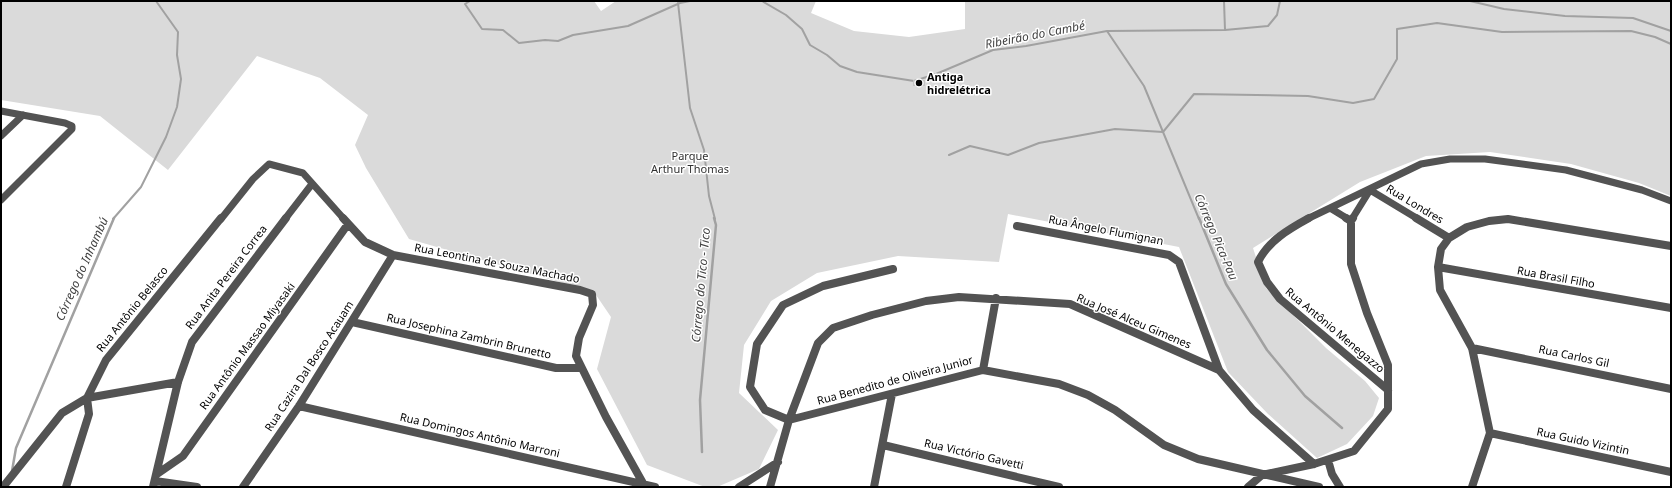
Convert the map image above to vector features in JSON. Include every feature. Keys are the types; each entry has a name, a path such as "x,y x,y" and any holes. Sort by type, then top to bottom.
{"street":[{"path":"1,111 65,123 72,126 72,130 1,200"},
{"path":"1,136 23,115"},
{"path":"1330,208 1370,190 1420,164 1450,158 1485,159 1581,174 1642,190 1671,201"},
{"name":"Rua Leontina de Souza Machado","path":"269,164 303,173 366,242 393,255 580,290 592,294 593,305 576,351 582,368 606,418 644,485"},
{"name":"Rua Antônio Belasco","path":"87,398 106,360 252,179 269,164"},
{"name":"Rua Anita Pereira Correa","path":"155,481 178,382 192,342 312,184"},
{"path":"1248,487 1262,476 1314,464 1354,451 1388,410 1388,365 1367,313 1351,264 1351,221 1370,190"},
{"name":"Rua Londres","path":"1370,190 1449,238"},
{"path":"1330,208 1351,221"},
{"name":"Rua Antônio Menegazzo","path":"1330,208 1316,213 1263,250 1258,262 1272,291 1280,299 1388,390"},
{"path":"1472,487 1490,433 1472,348 1440,290 1438,267 1442,249 1449,238 1466,227 1489,221 1508,219 1671,246"},
{"name":"Rua Antônio Massao Miyasaki","path":"155,481 183,456 348,224"},
{"name":"Rua Ângelo Flumignan","path":"1017,226 1169,255 1179,262 1218,370 1253,410 1314,464"},
{"name":"Rua Cazira Dal Bosco Acauam","path":"243,487 299,406 393,255"},
{"name":"Rua Brasil Filho","path":"1438,267 1671,308"},
{"path":"789,420 766,410 750,387 757,344 783,305 823,286 893,269"},
{"name":"Rua José Alceu Gimenes","path":"770,487 789,420 818,343 833,328 872,315 926,301 959,297 996,298 1070,304 1218,370"},
{"path":"983,370 996,298"},
{"name":"Rua Josephina Zambrin Brunetto","path":"352,322 556,368 582,368"},
{"name":"Rua Carlos Gil","path":"1472,348 1671,388"},
{"name":"Rua Benedito de Oliveira Junior","path":"789,420 983,370 1059,384 1088,395 1115,410 1164,445 1198,459 1262,476 1319,487"},
{"path":"3,487 62,413 87,398 178,382"},
{"path":"874,487 892,394"},
{"path":"66,487 89,414 87,398"},
{"name":"Rua Domingos Antônio Marroni","path":"299,406 655,487"},
{"name":"Rua Guido Vizintin","path":"1490,433 1671,472"},
{"name":"Rua Victório Gavetti","path":"883,445 1059,487"},
{"path":"1328,460 1332,474 1340,487"},
{"path":"739,487 778,462"},
{"path":"155,481 197,487"}],"green space":[{"name":"Parque Arthur Thomas","path":"1,1 594,1 601,11 616,1 816,1 811,13 854,31 909,37 965,29 965,1 1671,1 1671,196 1639,183 1571,164 1490,152 1426,156 1360,182 1253,248 1266,288 1326,348 1365,381 1379,398 1373,416 1347,444 1317,458 1268,414 1228,372 1179,247 1008,214 999,262 898,256 817,273 771,301 744,345 739,393 778,430 759,469 717,487 705,487 647,465 597,369 611,317 594,292 409,239 366,168 355,145 368,115 320,78 257,56 168,170 100,116 1,100"}],"building":[{"name":"Antiga hidrelétrica","path":"913,80 925,80 925,86 913,86"}],"waterway":[{"name":"Córrego do Inhambú","path":"113,219 141,187 166,137 177,107 181,79 177,55 178,32 156,1"},
{"name":"Ribeirão do Cambé","path":"470,1 465,4 482,29 503,30 519,43 545,40 558,41 573,35 628,26 678,4"},
{"name":"Ribeirão do Cambé","path":"678,4 690,1"},
{"name":"Ribeirão do Cambé","path":"762,1 786,15 802,29 810,45 827,55 840,66 857,72 914,81 936,74 993,50 1026,46 1107,31"},
{"path":"1224,1 1225,30"},
{"name":"Ribeirão do Cambé","path":"1225,30 1268,26 1277,15 1280,1"},
{"name":"Ribeirão do Cambé","path":"1470,1 1504,9 1565,16 1633,18 1671,31"},
{"name":"Córrego do Tico - Tico","path":"678,4 690,108 704,150 709,196 715,219"},
{"path":"1163,132 1194,94 1308,96 1353,103 1374,99 1397,59 1397,29 1437,23 1502,32 1631,31 1655,37 1671,44"},
{"name":"Ribeirão do Cambé","path":"1107,31 1225,30"},
{"name":"Córrego Pica-Pau","path":"1107,31 1144,86 1163,132"},
{"path":"949,155 970,146 1008,155 1039,143 1115,129 1163,132"},
{"name":"Córrego Pica-Pau","path":"1163,132 1199,219"},
{"name":"Córrego do Inhambú","path":"12,471 16,448 114,218"},
{"name":"Córrego do Tico - Tico","path":"702,452 700,400 716,225 714,218"},
{"name":"Córrego Pica-Pau","path":"1199,218 1226,284 1267,350 1305,396 1342,428"}],"place":[{"name":"Antiga hidrelétrica","path":"919,83"}]}
